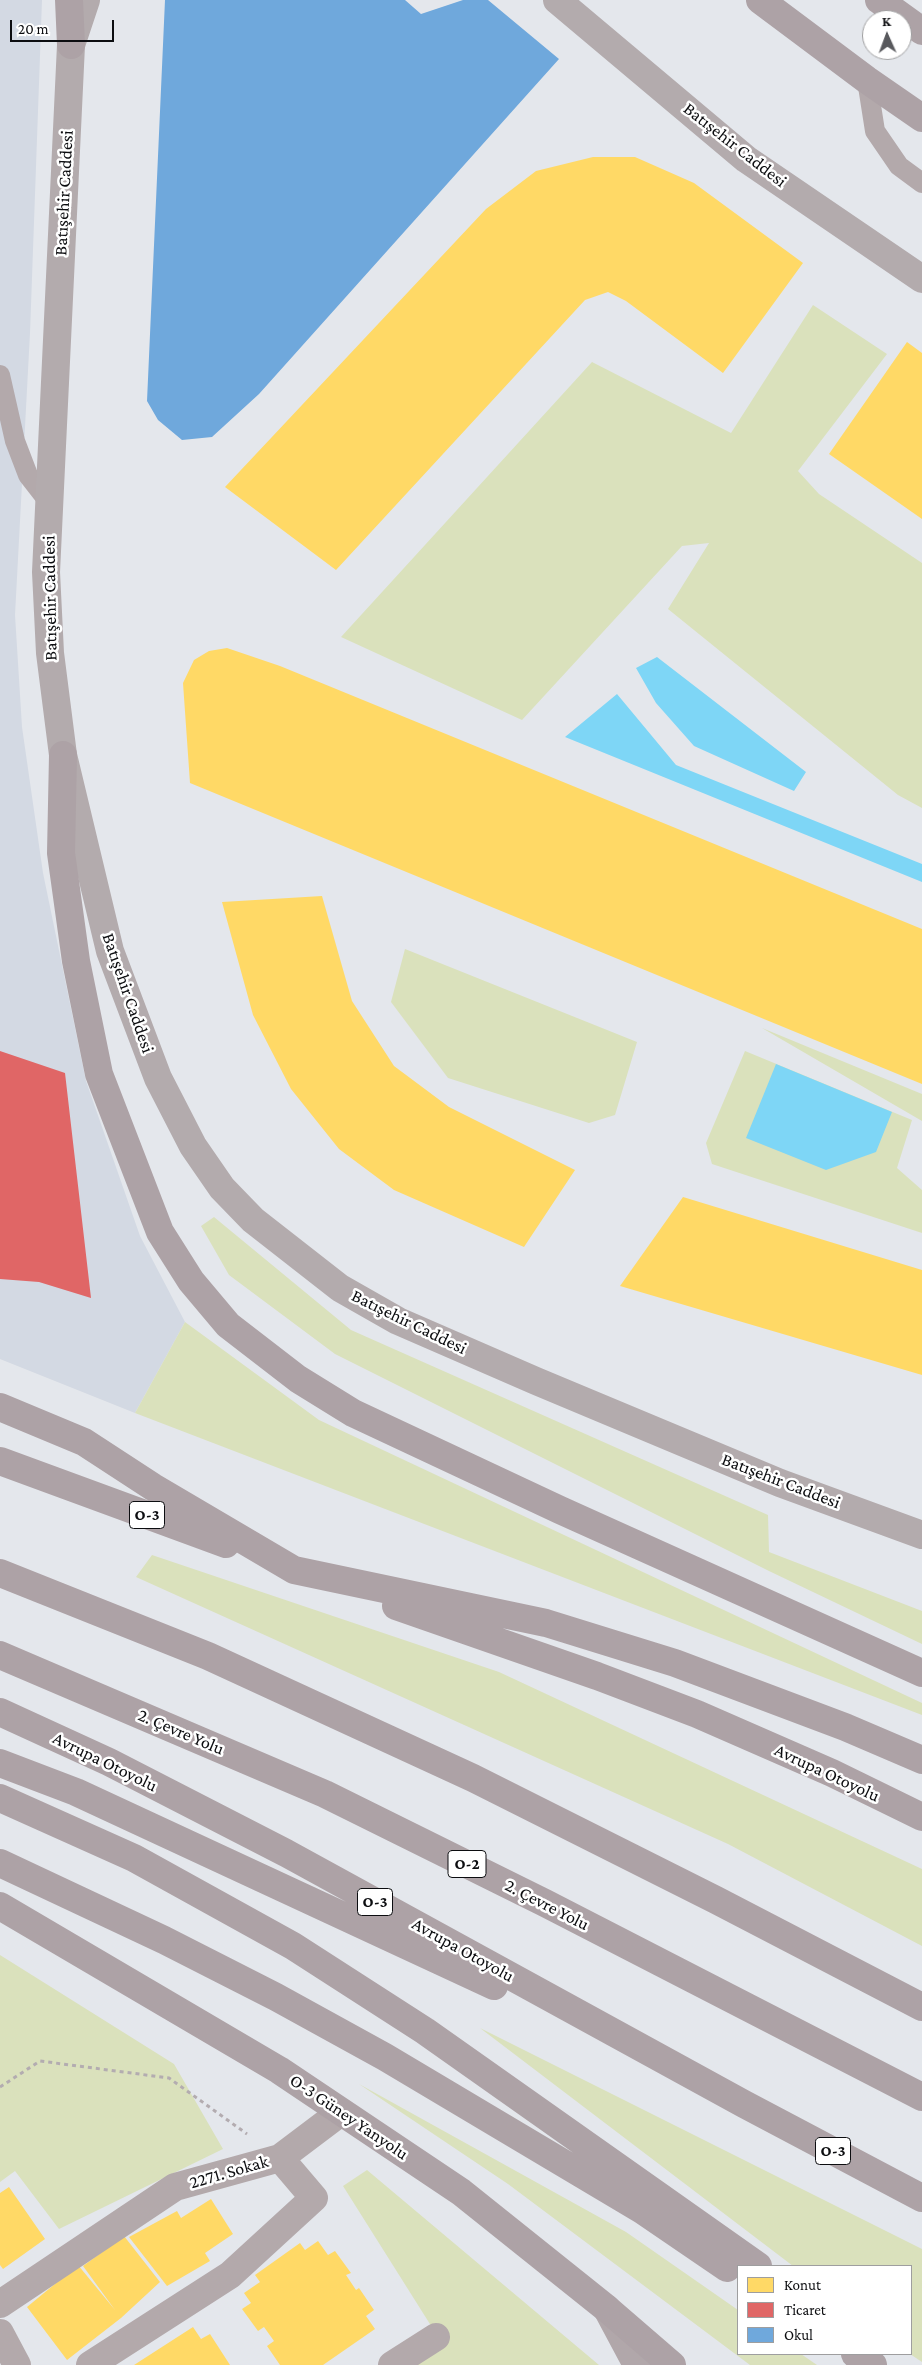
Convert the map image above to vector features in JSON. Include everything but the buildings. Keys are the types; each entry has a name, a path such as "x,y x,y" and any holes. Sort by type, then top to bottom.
{"highway":[{"path":"69,0 71,45"},
{"path":"760,0 867,80 922,118"},
{"path":"879,0 922,31"},
{"path":"63,755 60,853 76,961 99,1074 160,1232 191,1281 228,1325 298,1379 353,1413 560,1510 922,1673"},
{"path":"0,1407 84,1442 153,1487 294,1570 546,1623 675,1663 845,1727 922,1760"},
{"name":"Avrupa Otoyolu","path":"0,1460 294,1570 597,1676 697,1714 832,1774 922,1817"},
{"path":"0,1573 208,1656 473,1778 922,2006"},
{"name":"2. Çevre Yolu","path":"0,1655 325,1794 545,1903 922,2097"},
{"name":"Avrupa Otoyolu","path":"0,1712 109,1762 286,1853 744,2104 922,2198"},
{"path":"0,1763 84,1796 744,2104"},
{"path":"0,1798 134,1858 293,1946 425,2031 757,2265"},
{"path":"0,1863 164,1940 276,1997 385,2057 642,2210 737,2274"},
{"name":"O-3 Güney Yanyolu","path":"0,1906 279,2070 461,2192 606,2308 672,2365"},
{"path":"857,2355 873,2365"},
{"path":"880,2355 894,2365"}],"main road":[{"name":"Batışehir Caddesi","path":"86,0 71,45 46,572 50,653 63,755 110,951 158,1078 193,1146 222,1188 253,1220 340,1288 398,1321 545,1385 780,1483 922,1534"},
{"name":"Batışehir Caddesi","path":"557,0 746,159 922,278"}],"street":[{"path":"280,2158 341,2112"},
{"name":"2271. Sokak","path":"0,2304 175,2188 280,2158 314,2198 230,2275 90,2365"},
{"path":"606,2308 637,2365"},
{"path":"0,2333 17,2365"},
{"path":"392,2365 436,2337"}],"lane":[{"path":"867,80 875,131 899,166 922,183"},
{"path":"0,375 15,441 28,474 49,502"}],"path":[{"path":"0,2087 40,2061 170,2078 280,2158"}],"shaded area":[{"path":"0,0 42,0 30,333 15,615 22,727 43,873 86,1081 140,1236 185,1322 135,1413 0,1359"}],"green space":[{"path":"813,305 887,354 798,471 819,494 922,563 922,808 898,795 668,609 709,543 682,546 522,720 341,637 592,362 731,433"},
{"path":"405,949 637,1042 615,1115 589,1123 448,1078 391,1002"},
{"path":"762,1028 922,1094 922,1121"},
{"path":"745,1051 912,1120 897,1168 922,1190 922,1233 712,1164 706,1143"},
{"path":"214,1217 351,1330 768,1515 769,1552 922,1611 922,1644 769,1571 335,1354 229,1275 201,1226"},
{"path":"185,1322 319,1420 922,1703 922,1715 135,1413"},
{"path":"152,1555 499,1672 922,1869 922,1946 728,1844 136,1577"},
{"path":"0,1955 174,2064 223,2149 59,2229 15,2171 0,2182"},
{"path":"480,2028 922,2249 922,2362 912,2355 912,2265 792,2265"},
{"path":"359,2084 626,2232 737,2309 737,2355 802,2355 817,2365 750,2365 508,2184"},
{"path":"367,2170 599,2365 399,2365 440,2340 343,2186"}],"water":[{"path":"657,657 806,772 794,791 694,746 656,703 636,668"},
{"path":"617,694 676,765 922,864 922,882 565,737"},
{"path":"776,1064 892,1112 876,1152 826,1170 746,1138"}]}
